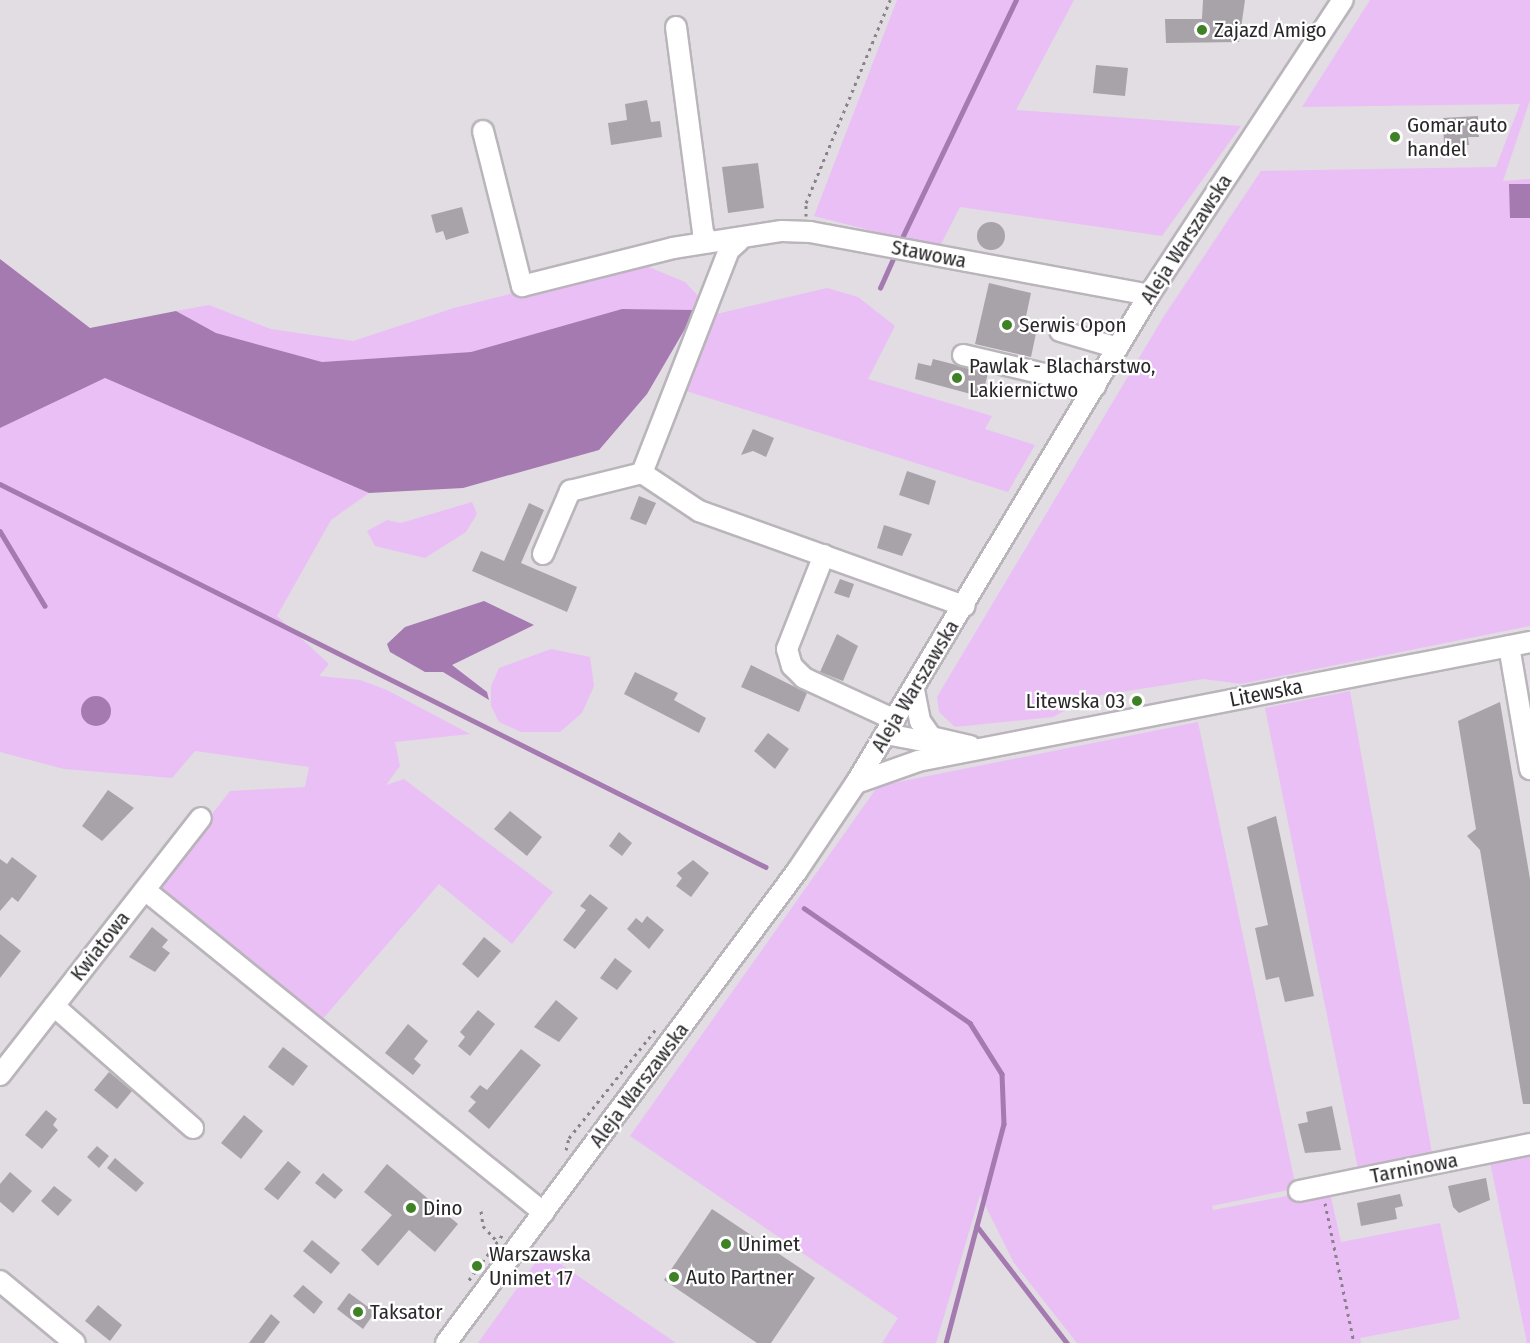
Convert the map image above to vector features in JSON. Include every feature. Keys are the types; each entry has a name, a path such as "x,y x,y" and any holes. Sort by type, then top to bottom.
{"street":[{"name":"Aleja Warszawska","path":"447,1343 856,783 914,690 1149,295 1342,0"},
{"path":"676,27 703,233 709,242"},
{"name":"Stawowa","path":"483,131 522,286 709,242 739,241 755,233 810,232 1149,295"},
{"path":"642,472 729,250 739,241"},
{"path":"1060,331 1118,348"},
{"path":"963,355 1095,386"},
{"path":"543,554 570,491 642,472 699,511 964,606"},
{"path":"824,555 787,649 792,666 804,678 890,727 946,745 1002,744"},
{"name":"Litewska","path":"1002,744 1530,642"},
{"path":"1509,646 1530,769"},
{"path":"914,690 925,731 946,745"},
{"path":"890,727 894,750 926,760"},
{"path":"856,783 926,760 1002,744"},
{"name":"Kwiatowa","path":"0,1075 201,818"},
{"path":"145,890 544,1213"},
{"path":"54,1006 192,1128"},
{"name":"Tarninowa","path":"1299,1191 1530,1144"},
{"path":"0,1281 75,1343"}],"path":[{"path":"810,232 807,203 890,0"},
{"path":"566,1153 575,1129 636,1048 659,1026"},
{"path":"1322,1187 1354,1343"},
{"path":"481,1211 483,1226 497,1241"},
{"path":"464,1292 497,1241 510,1226"}],"shaded area":[{"path":"897,0 1074,0 1016,110 1241,126 1162,236 960,207 939,248 814,216"},
{"path":"1370,0 1530,0 1530,100 1503,181 1530,179 1530,626 1241,684 1203,679 1090,697 1053,717 955,727 939,712 937,697 1164,316 1261,171 1496,167 1520,104 1302,107"},
{"path":"1509,184 1530,184 1530,218 1510,218"},
{"path":"0,259 90,328 176,311 216,333 322,362 471,352 622,309 696,310 647,394 599,450 463,488 369,493 105,378 0,428"},
{"path":"649,267 685,282 700,298 696,310 622,309 471,352 322,362 216,333 176,311 209,305 271,329 353,341 454,308 595,273"},
{"path":"827,288 858,297 895,326 868,379 992,416 985,429 1035,445 1008,492 683,390 712,315"},
{"path":"105,378 369,493 331,520 277,616 329,664 319,676 360,680 387,690 470,734 395,742 400,766 386,785 404,779 553,892 512,944 439,884 321,1021 156,886 230,791 305,787 309,767 195,751 172,778 64,769 0,752 0,428"},
{"path":"472,502 477,514 466,532 425,558 375,546 367,531 387,520 401,523"},
{"path":"484,601 534,625 452,665 487,692 489,700 443,672 425,672 390,652 387,644 405,627"},
{"path":"551,649 590,657 594,686 582,713 560,732 521,732 499,722 491,706 491,686 499,668"},
{"path":"1350,691 1433,1159 1212,1206 1213,1210 1329,1188 1341,1242 1440,1223 1460,1319 1360,1338 1361,1343 1077,1343 1014,1263 980,1195 936,1343 882,1343 898,1318 630,1136 878,786 1198,722 1295,1183 1358,1169 1265,708"},
{"path":"96,696 106,701 111,711 106,721 96,726 86,721 81,711 86,701"},
{"path":"1530,1149 1530,1343 1527,1343 1489,1157"},
{"path":"543,1252 676,1343 478,1343"}],"building":[{"name":"Zajazd Amigo","path":"1203,0 1245,0 1239,42 1166,43 1165,19 1202,19"},
{"path":"1096,65 1128,68 1125,96 1093,93"},
{"path":"647,100 651,122 660,121 662,137 611,145 608,123 627,120 625,104"},
{"path":"1478,116 1479,137 1468,137 1469,145 1444,145 1443,118"},
{"path":"758,163 764,208 728,213 722,167"},
{"path":"462,207 469,233 446,240 443,231 436,233 431,215"},
{"path":"991,222 1001,226 1005,236 1001,246 991,250 981,246 977,236 981,226"},
{"path":"989,283 1031,293 1025,321 1038,324 1031,357 975,344"},
{"name":"Pawlak - Blacharstwo, Lakiernictwo","path":"933,359 988,373 982,397 915,379 918,363 931,366"},
{"path":"753,429 774,438 766,457 753,451 741,455"},
{"path":"907,471 936,481 929,505 899,495"},
{"path":"639,496 656,503 646,525 630,519"},
{"path":"529,503 544,510 521,563 577,587 567,612 472,571 481,551 504,561"},
{"path":"884,525 912,534 902,556 877,548"},
{"path":"840,579 854,584 849,598 834,593"},
{"path":"837,634 858,646 843,681 820,672"},
{"path":"751,665 807,693 799,712 741,687"},
{"path":"635,672 678,693 674,700 706,718 699,733 624,694"},
{"path":"1500,702 1530,879 1530,1104 1523,1104 1480,850 1467,836 1476,829 1458,721"},
{"path":"768,733 789,749 775,769 754,751"},
{"path":"108,790 134,808 102,841 82,826"},
{"path":"510,811 542,837 527,856 494,829"},
{"path":"1276,816 1314,996 1285,1002 1279,977 1266,980 1255,928 1268,925 1247,827"},
{"path":"619,832 632,843 622,856 609,846"},
{"path":"12,857 37,876 18,902 12,897 0,911 0,859 7,864"},
{"path":"693,860 709,873 691,897 676,886 682,878 677,873"},
{"path":"590,894 608,908 575,949 563,940 586,910 580,906"},
{"path":"647,916 664,930 649,949 627,929 636,918 642,923"},
{"path":"152,927 168,940 162,947 170,953 155,972 129,957"},
{"path":"0,934 21,951 0,978"},
{"path":"484,937 501,951 478,978 462,964"},
{"path":"615,958 632,971 617,990 600,978"},
{"path":"556,1000 578,1018 559,1042 534,1027"},
{"path":"478,1010 495,1024 470,1056 458,1046 465,1037 460,1032"},
{"path":"408,1024 428,1041 414,1059 421,1065 413,1075 385,1053"},
{"path":"283,1047 308,1066 293,1086 268,1067"},
{"path":"521,1049 541,1065 489,1129 468,1111 476,1102 470,1097 480,1085 487,1090"},
{"path":"109,1072 132,1091 117,1109 94,1090"},
{"path":"1332,1106 1341,1150 1305,1153 1298,1124 1308,1122 1306,1112"},
{"path":"46,1110 57,1119 53,1125 58,1130 42,1149 25,1135"},
{"path":"244,1115 263,1131 241,1159 221,1143"},
{"path":"97,1146 109,1156 99,1168 87,1157"},
{"path":"115,1158 144,1183 136,1192 107,1168"},
{"path":"288,1161 301,1172 278,1200 264,1189"},
{"name":"Dino","path":"387,1164 458,1224 435,1252 409,1230 378,1266 361,1250 392,1215 364,1192"},
{"path":"10,1172 32,1191 13,1213 0,1202 0,1184"},
{"path":"323,1173 343,1190 335,1199 315,1183"},
{"path":"1486,1178 1490,1200 1459,1213 1453,1207 1448,1186"},
{"path":"54,1186 72,1200 58,1216 41,1201"},
{"path":"1400,1194 1403,1206 1395,1208 1397,1219 1361,1226 1357,1203"},
{"name":"Unimet","path":"712,1209 815,1278 771,1343 757,1343 664,1280"},
{"path":"312,1240 340,1263 331,1274 303,1251"},
{"path":"303,1285 323,1302 314,1314 293,1296"},
{"path":"349,1293 375,1312 363,1329 337,1309"},
{"path":"98,1305 122,1325 110,1341 85,1321"},
{"path":"271,1314 280,1322 264,1343 249,1343"}],"waterway":[{"path":"900,242 1016,0"},
{"path":"880,288 894,256"},
{"path":"0,484 766,867"},
{"path":"0,531 45,606"},
{"path":"804,908 970,1023 1002,1074 1004,1124 946,1343"},
{"path":"977,1226 1067,1343"}],"place":[{"name":"Zajazd Amigo","path":"1202,30"},
{"name":"Gomar auto handel","path":"1395,137"},
{"name":"Serwis Opon","path":"1007,325"},
{"name":"Pawlak - Blacharstwo, Lakiernictwo","path":"957,378"},
{"name":"Litewska 03","path":"1137,701"},
{"name":"Dino","path":"411,1208"},
{"name":"Unimet","path":"726,1244"},
{"name":"Warszawska Unimet 17","path":"477,1266"},
{"name":"Auto Partner","path":"674,1277"},
{"name":"Taksator","path":"358,1312"}]}
